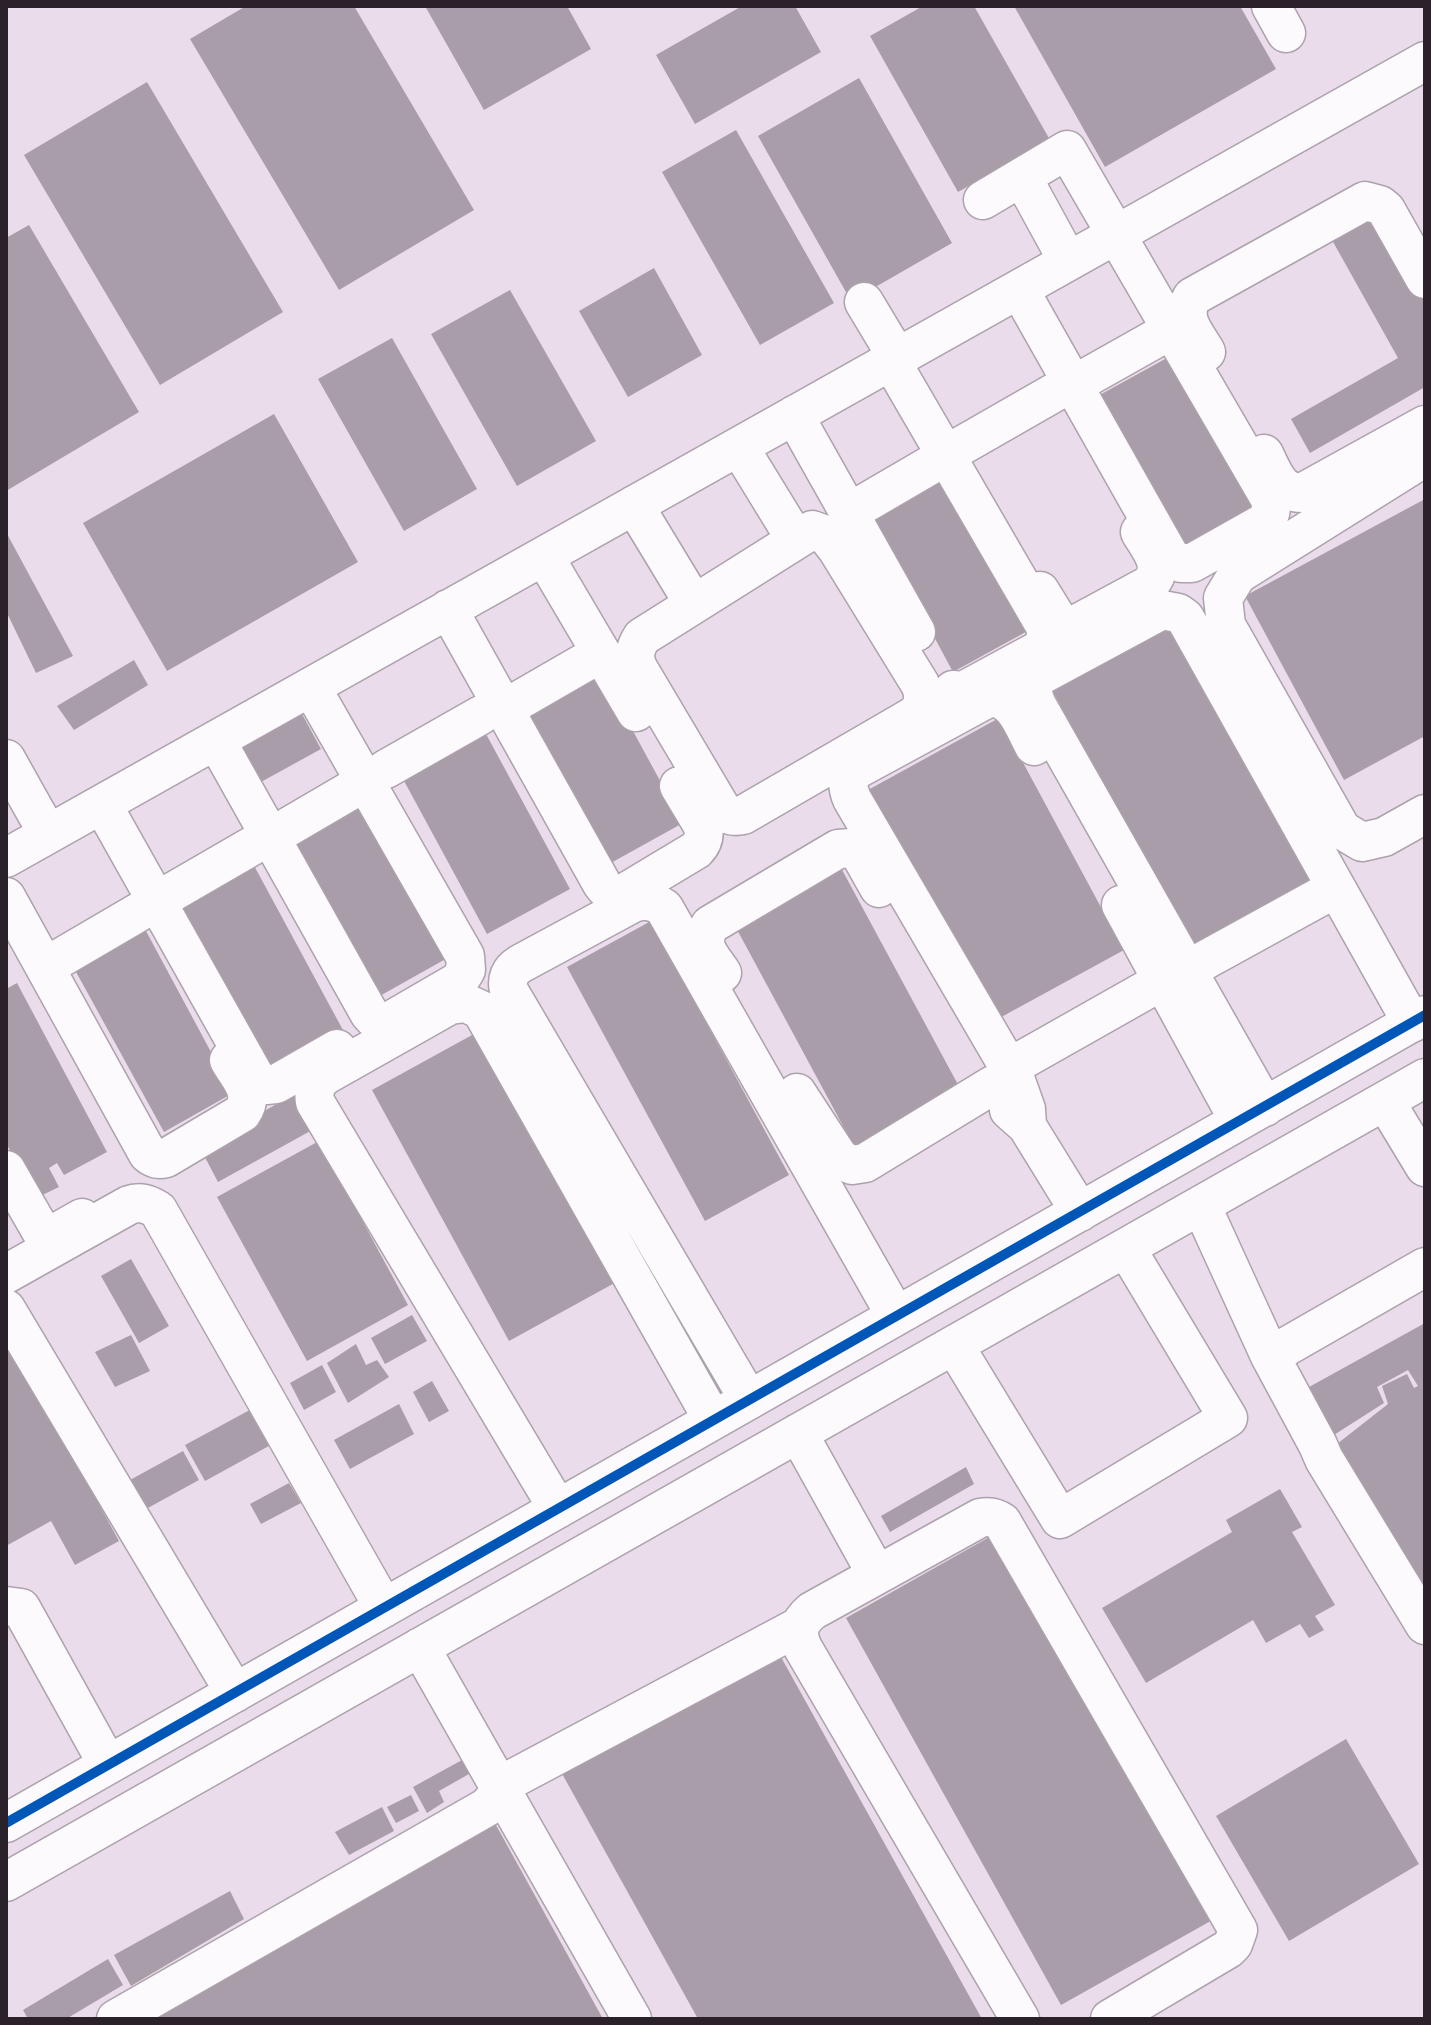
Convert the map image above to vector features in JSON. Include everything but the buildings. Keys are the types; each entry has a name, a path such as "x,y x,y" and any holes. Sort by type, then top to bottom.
{"street":[{"path":"6,858 1425,61"},
{"path":"983,200 1067,150 1270,499 1271,513 1263,523 1192,563 1176,562 1168,554 1011,294"},
{"path":"1022,177 1068,261"},
{"path":"1425,279 1386,210 1365,201 1192,297 1186,311 1187,319 1281,485 1290,492 1302,493 1425,425"},
{"path":"864,302 1054,616 1062,624 1073,626 1149,585 1158,568 1066,388"},
{"path":"850,512 1171,330"},
{"path":"794,415 943,681 951,689 962,691 1039,650 1046,640 1045,626 954,451"},
{"path":"739,447 796,540"},
{"path":"1425,457 1237,575 1223,598 1226,625 1342,830 1362,842 1384,837 1425,814"},
{"path":"634,505 694,604"},
{"path":"812,530 826,535 920,684 923,703 917,714 738,816 728,814 721,808 635,660 634,652 642,637 694,604 812,530"},
{"path":"438,615 493,712 602,884 610,892 626,892 701,846 703,826 544,556"},
{"path":"6,1823 1418,1019 1336,888 1189,625 1178,613 1162,610 1034,679 1032,692 1174,975"},
{"path":"45,967 376,776 601,653"},
{"path":"206,745 261,842 369,1013 376,1020 390,1021 459,981 467,963 376,776 322,680"},
{"path":"1002,1076 849,793 848,779 850,773 990,697 1012,705 1174,975 1252,1114"},
{"path":"376,776 484,944 492,952 508,953 574,913 582,902 582,895 493,712"},
{"path":"6,759 48,834"},
{"path":"91,810 257,1080 271,1086 345,1045 353,1027 261,842"},
{"path":"1080,1212 1027,1126 1022,1093 1002,1076 861,856 851,848 838,849 710,925 704,936 706,948 840,1159 852,1165 865,1163 1002,1076 1174,975 1336,888"},
{"path":"6,897 148,1154 156,1159 166,1158 242,1113 249,1098 148,907"},
{"path":"749,1400 509,991 508,979 514,967 633,903 649,901 664,908 896,1316"},
{"path":"6,949 135,1166 137,1175 130,1187 52,1235 41,1231 6,1170"},
{"path":"558,1509 315,1102 314,1089 326,1075 450,1005 466,1003 481,1010 713,1420"},
{"path":"6,1882 1425,1078"},
{"path":"1385,1101 1425,1167"},
{"path":"6,1274 129,1205 144,1203 158,1210 384,1608"},
{"path":"1201,1205 1270,1356 1324,1459 1425,1625"},
{"path":"954,1345 1060,1519 1228,1418 1126,1248"},
{"path":"1270,1356 1425,1267"},
{"path":"6,1309 235,1693"},
{"path":"798,1433 877,1575"},
{"path":"116,2019 487,1807 496,1797 499,1786 798,1627 812,1611 980,1518 996,1518 1002,1522 1238,1930 1237,1938 1228,1949 1110,2019"},
{"path":"6,1606 21,1608 108,1765"},
{"path":"798,1627 803,1648 1020,2019"},
{"path":"420,1647 632,2019"}],"cycle path":[{"path":"6,1823 1425,1015"}]}
